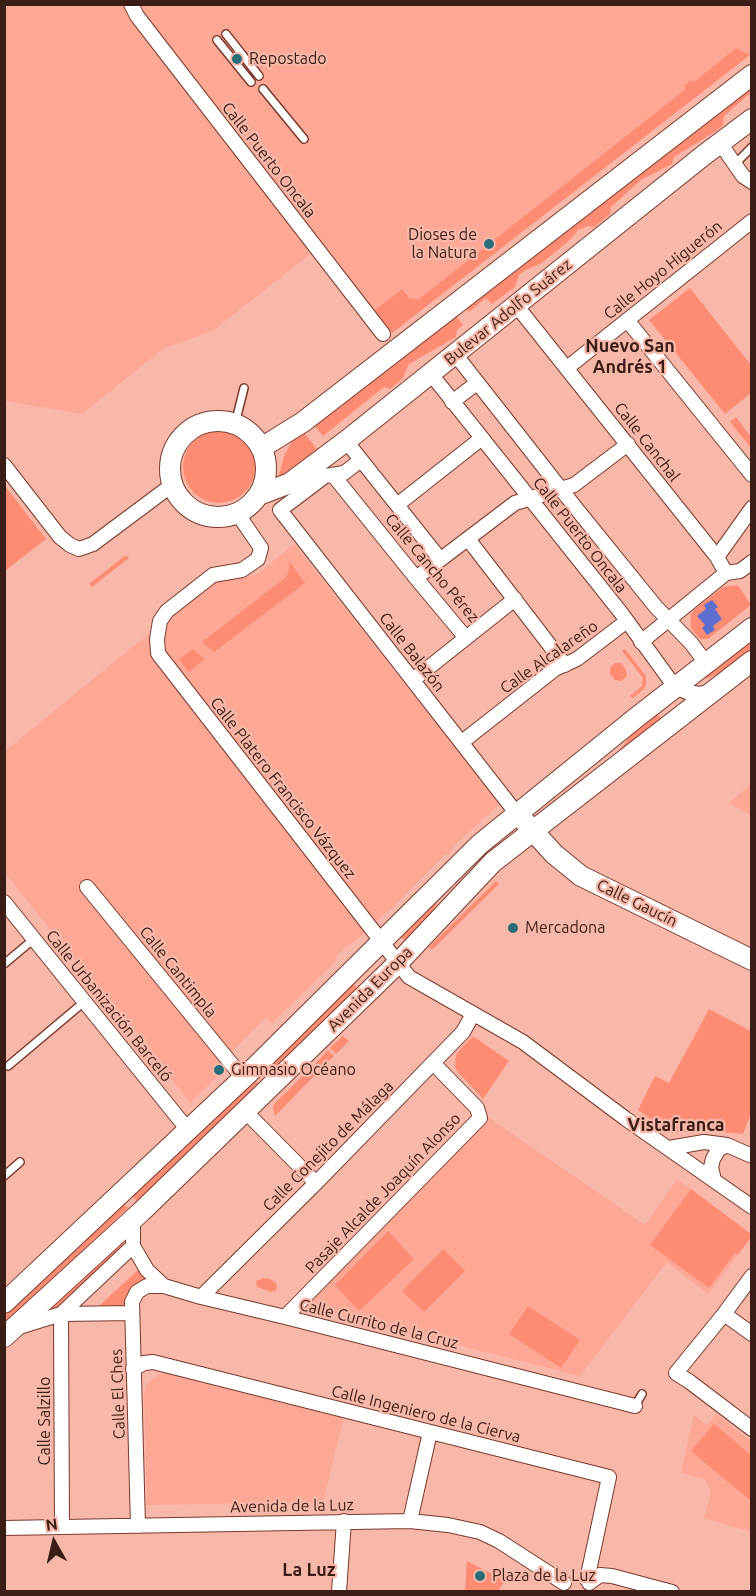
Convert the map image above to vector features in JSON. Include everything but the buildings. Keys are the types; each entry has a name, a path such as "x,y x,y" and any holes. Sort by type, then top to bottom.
{"main road":[{"path":"261,448 303,422 752,75"},
{"name":"Bulevar Adolfo Suárez","path":"258,495 290,483 346,441 752,119"},
{"path":"223,421 235,424 250,433 261,448 266,468 263,487 252,503 237,513 224,517 208,516 192,510 180,499 172,485 170,461 174,449 189,430 199,424 223,421"},
{"name":"Avenida Europa","path":"4,1303 243,1078 480,844 752,628"},
{"name":"Avenida Europa","path":"9,1332 133,1219 398,963 493,862 752,661"},
{"name":"Calle Gaucín","path":"518,814 554,854 581,876 752,960"}],"street":[{"name":"Calle Puerto Oncala","path":"131,4 137,16 378,330"},
{"path":"720,143 743,176 752,182"},
{"name":"Calle Hoyo Higuerón","path":"567,368 752,220"},
{"name":"Calle Canchal","path":"516,305 717,557 726,573"},
{"path":"627,320 752,475"},
{"name":"Calle Puerto Oncala","path":"455,354 648,598 691,643 706,663"},
{"name":"Calle Puerto Oncala","path":"431,374 627,621 675,687"},
{"path":"452,402 477,383"},
{"path":"397,505 482,438"},
{"name":"Calle Cancho Pérez","path":"346,441 440,559"},
{"path":"416,578 515,502 574,485 628,444"},
{"path":"333,475 344,473 361,460"},
{"path":"4,465 60,537 69,546 80,549 93,544 172,485"},
{"name":"Calle Cancho Pérez","path":"333,475 466,638 515,599"},
{"name":"Calle Balazón","path":"333,475 325,476 280,510 518,814"},
{"path":"717,557 752,508"},
{"name":"Calle Platero Francisco Vázquez","path":"237,513 261,548 258,559 242,570 213,575 167,611 160,621 157,639 158,654 409,977 523,1042 752,1207"},
{"path":"468,539 565,665"},
{"path":"641,642 726,573 740,571 752,562"},
{"name":"Calle Alcalareño","path":"462,742 555,669 577,659 627,621"},
{"path":"413,680 466,638"},
{"path":"675,687 699,694 714,690"},
{"name":"Calle Cantimpla","path":"87,887 243,1078"},
{"name":"Calle Urbanización Barceló","path":"4,902 188,1130"},
{"name":"Calle Conejito de Málaga","path":"201,1297 433,1064 463,1032 472,1014"},
{"name":"Pasaje Alcalde Joaquín Alonso","path":"285,1317 480,1118 477,1108 433,1064"},
{"path":"245,1111 316,1183"},
{"path":"669,1148 705,1142 727,1145 751,1153"},
{"path":"714,1180 711,1167 713,1159 718,1150 727,1145"},
{"path":"133,1219 133,1246 147,1270 164,1286"},
{"path":"61,1314 133,1246"},
{"path":"752,1276 676,1373 752,1429"},
{"name":"Calle El Ches","path":"138,1526 132,1302 137,1292 147,1286 164,1286"},
{"name":"Calle Currito de la Cruz","path":"164,1286 201,1297 638,1400"},
{"path":"9,1332 61,1314 132,1313"},
{"name":"Calle Salzillo","path":"61,1314 62,1527"},
{"path":"724,1314 752,1334"},
{"name":"Calle Ingeniero de la Cierva","path":"133,1369 144,1363 153,1362 609,1477 589,1585"},
{"path":"410,1521 430,1432"},
{"path":"339,1592 344,1521"},
{"name":"Avenida de la Luz","path":"4,1528 344,1521 410,1521 448,1525 480,1532 499,1541 563,1587"},
{"path":"563,1587 572,1577 578,1576 589,1585 600,1575 672,1592"}],"lane":[{"path":"226,34 259,76"},
{"path":"217,40 251,82"},
{"path":"263,88 304,139"},
{"path":"735,164 752,147"},
{"path":"235,424 244,388"},
{"path":"4,964 34,939"},
{"path":"8,1066 84,1002"},
{"path":"4,1176 20,1162"}],"shaded area":[{"path":"4,5 751,5 751,54 392,333 323,244 214,330 163,349 82,414 5,401"},
{"path":"736,48 750,55 392,333 375,310 402,289 410,299 419,299 686,89 684,86 691,80 694,82"},
{"path":"751,84 751,95 748,95 724,116 723,125 716,131 674,157 672,164 641,180 611,207 610,214 594,227 588,226 578,230 571,239 542,263 519,275 515,287 492,304 486,298 469,312 465,305"},
{"path":"690,288 751,365 751,393 725,414 649,320"},
{"path":"455,314 463,325 457,330 456,337 409,364 403,378 390,389 384,387 323,436 313,424"},
{"path":"736,417 751,437 751,448 730,422"},
{"path":"226,431 245,441 253,453 255,467 253,481 245,493 233,501 212,503 193,493 185,481 183,460 193,441 205,433"},
{"path":"303,431 320,453 278,479 284,456 291,443"},
{"path":"5,486 46,539 5,571"},
{"path":"294,544 500,804 387,913 337,955 336,961 272,1023 266,1017 231,1053 221,1073 190,1103 164,1070 166,1068 113,1002 110,1004 5,873 5,751 217,581 256,575"},
{"path":"126,555 129,558 92,587 89,584"},
{"path":"289,561 305,583 214,652 202,642 286,577"},
{"path":"738,585 751,605 708,639 700,639 691,627 691,614 723,587"},
{"path":"751,640 751,649 720,673 706,679 705,676"},
{"path":"193,649 205,659 189,672 179,659"},
{"path":"625,649 646,676 644,689 633,698 630,696 642,686 643,678 622,651"},
{"path":"615,663 621,663 626,670 627,676 621,681 615,680 610,674 610,667"},
{"path":"657,714 662,719 615,756 636,729"},
{"path":"751,784 751,815 729,803"},
{"path":"496,881 499,884 432,950 429,947"},
{"path":"432,902 437,904 426,920 406,940 399,937"},
{"path":"352,982 357,988 268,1074 262,1069"},
{"path":"709,1009 751,1031 751,1113 743,1134 701,1130 676,1133 666,1130 638,1110 655,1076 669,1083"},
{"path":"343,1036 349,1041 336,1054 330,1048"},
{"path":"473,1036 509,1061 483,1099 455,1067 456,1054"},
{"path":"328,1050 334,1056 320,1070 314,1065"},
{"path":"313,1066 318,1072 275,1116 274,1104"},
{"path":"253,1078 259,1084 137,1201 131,1195"},
{"path":"488,1117 645,1225 677,1179 751,1234 751,1237 708,1294 667,1262 580,1376 302,1306"},
{"path":"691,1189 751,1234 738,1255 735,1253 709,1288 650,1245"},
{"path":"123,1203 128,1208 8,1321 4,1315"},
{"path":"388,1231 414,1259 359,1311 335,1285"},
{"path":"124,1237 123,1249 60,1309 53,1312 44,1311"},
{"path":"443,1249 465,1271 424,1312 402,1291"},
{"path":"139,1269 150,1282 127,1306 99,1306"},
{"path":"264,1278 276,1283 275,1291 271,1292 257,1287 256,1281"},
{"path":"528,1306 580,1340 561,1368 509,1334"},
{"path":"166,1373 344,1417 323,1502 147,1505 144,1394 149,1382 158,1375"},
{"path":"716,1414 751,1441 751,1532 704,1518 711,1492 705,1479 681,1473 694,1415 707,1425"},
{"path":"714,1424 751,1455 751,1501 691,1451"},
{"name":"Plaza de la Luz","path":"467,1561 504,1582 498,1591 465,1591"}],"water":[{"path":"712,600 718,607 715,609 722,619 713,626 715,630 707,635 702,628 705,625 697,616 706,609 704,605"}],"place":[{"name":"Repostado","path":"237,59"},
{"name":"Dioses de la Natura","path":"489,244"},
{"name":"Mercadona","path":"513,928"},
{"name":"Gimnasio Océano","path":"219,1070"},
{"name":"Plaza de la Luz","path":"480,1576"}],"district":[{"name":"Nuevo San Andrés 1","path":"630,356"},
{"name":"Vistafranca","path":"676,1125"},
{"name":"La Luz","path":"309,1570"}]}
